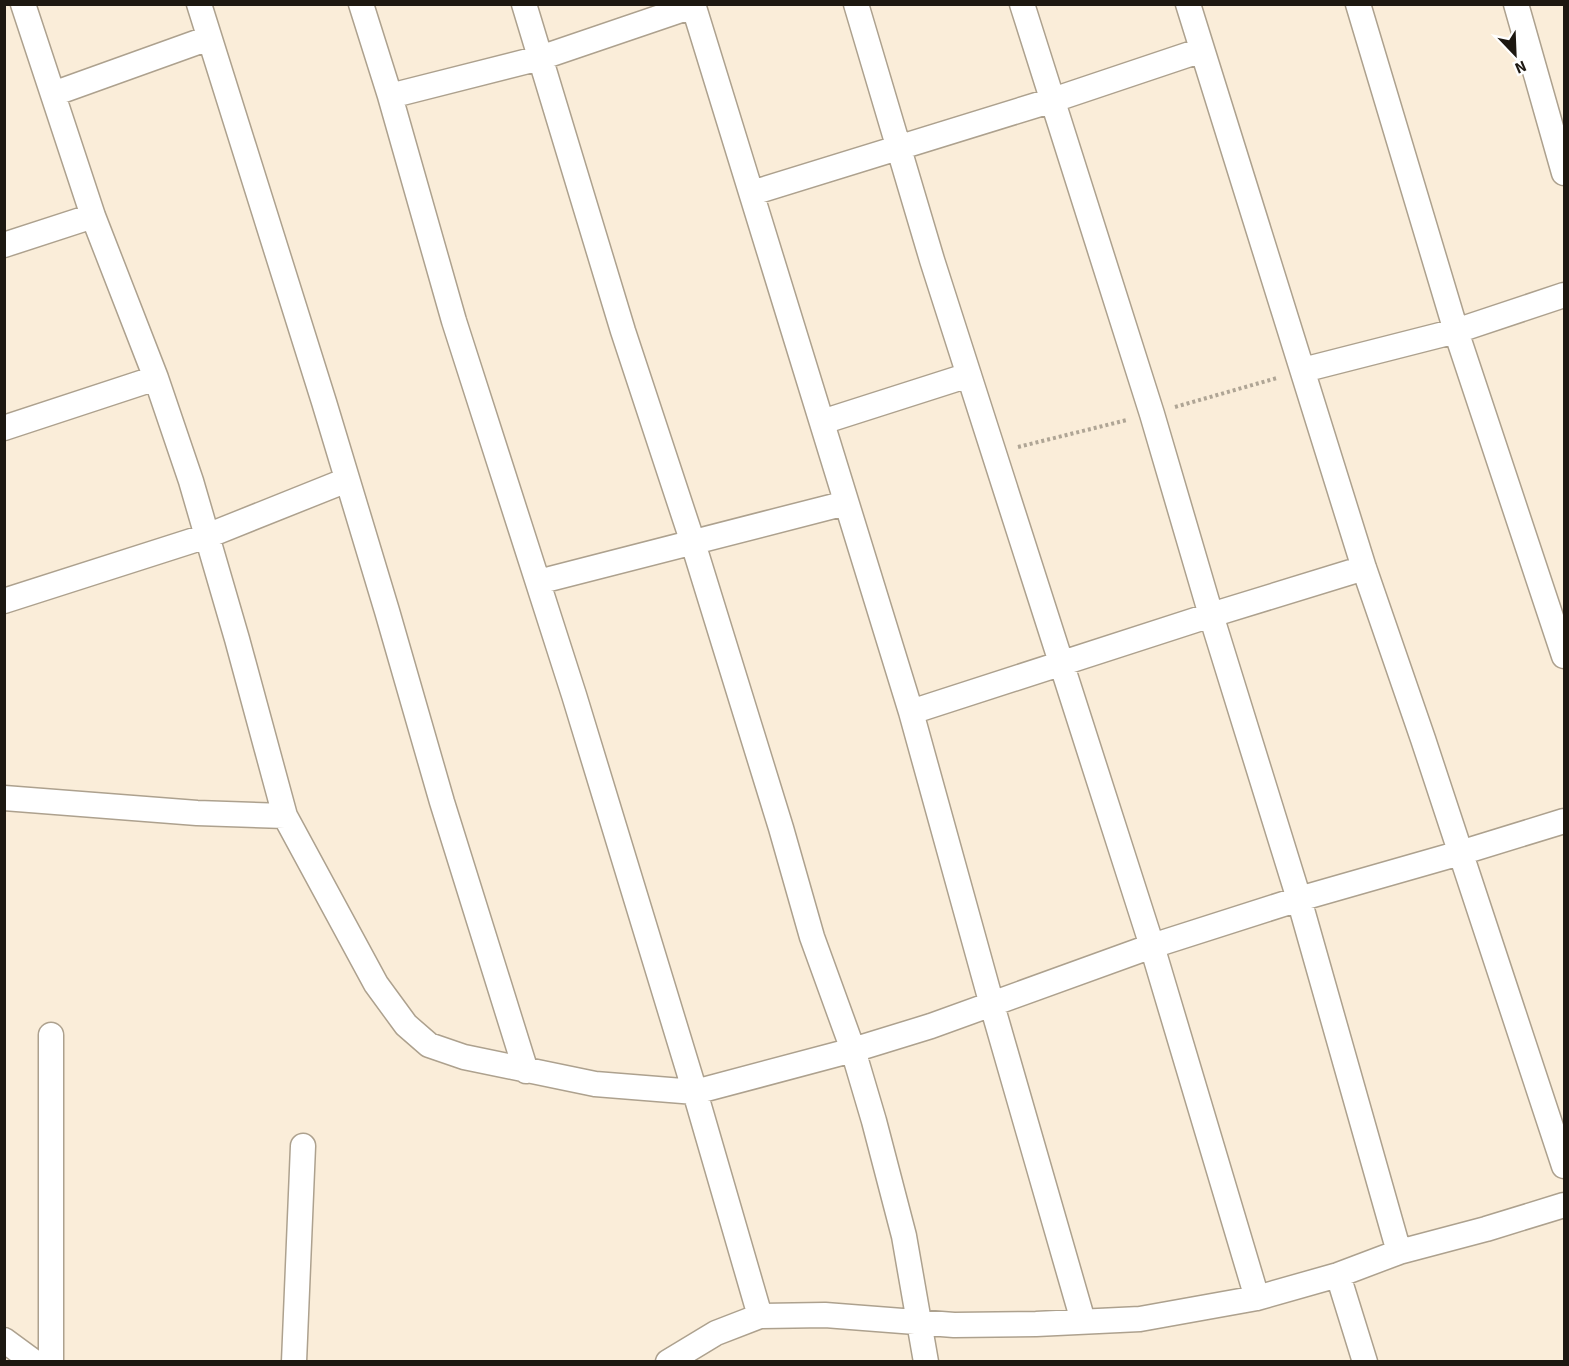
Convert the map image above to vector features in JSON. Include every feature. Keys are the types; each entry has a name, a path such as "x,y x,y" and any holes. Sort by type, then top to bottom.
{"street":[{"path":"23,4 93,216 156,378 207,536 285,816 376,984 406,1025 429,1045 464,1057 595,1084 695,1092 852,1050 931,1026 1152,946 1299,899 1564,821"},
{"path":"199,4 347,480 442,802 526,1071"},
{"path":"361,4 390,96 454,321 538,582 695,1092 760,1316"},
{"path":"524,4 623,331 693,543 781,828 812,937 852,1050 874,1121 904,1236 921,1322 926,1362"},
{"path":"856,4 897,147 1152,946 1257,1298"},
{"path":"1022,4 1152,414 1211,615 1299,899 1400,1252"},
{"path":"1188,4 1364,568 1564,1166"},
{"path":"1358,4 1456,331 1564,656"},
{"path":"1516,4 1564,173"},
{"path":"390,96 540,58 693,5 911,712 1083,1322"},
{"path":"53,94 209,38"},
{"path":"752,193 1053,100 1202,51"},
{"path":"4,245 93,216"},
{"path":"1303,370 1456,331 1564,295"},
{"path":"822,422 969,375"},
{"path":"4,428 156,378"},
{"path":"4,601 207,536 347,480"},
{"path":"538,582 846,502"},
{"path":"911,712 1364,568"},
{"path":"4,798 197,813 285,816"},
{"path":"51,1035 51,1362"},
{"path":"294,1362 303,1146"},
{"path":"668,1362 716,1333 760,1316 825,1315 954,1325 1140,1319 1257,1298 1338,1275 1400,1252 1564,1205"},
{"path":"1338,1275 1365,1362"},
{"path":"4,1340 34,1362"}]}
